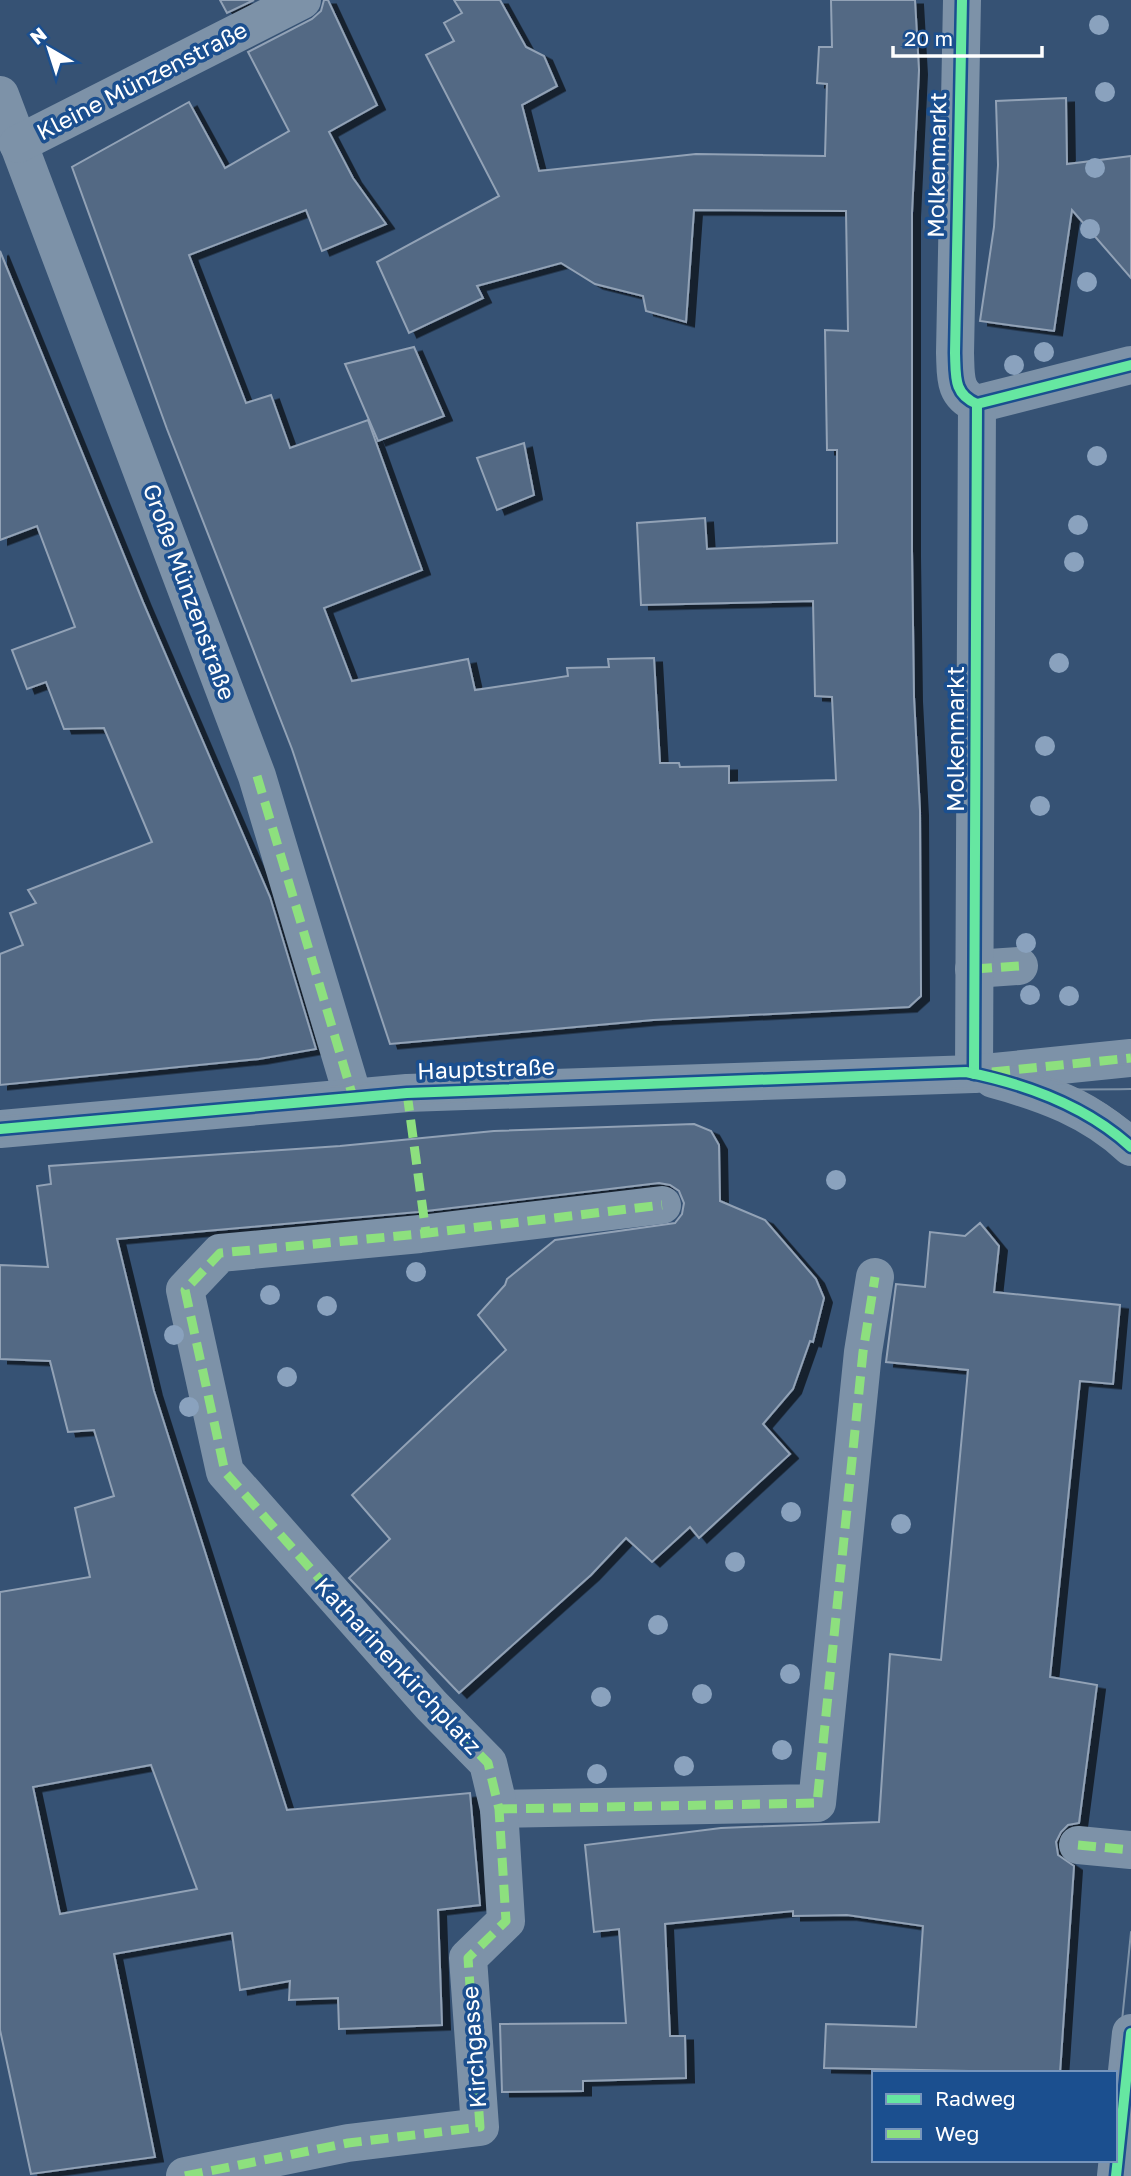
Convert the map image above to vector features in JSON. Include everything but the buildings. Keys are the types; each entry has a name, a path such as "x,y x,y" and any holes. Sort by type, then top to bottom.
{"street":[{"name":"Kleine Münzenstraße","path":"19,144 302,0"},
{"name":"Molkenmarkt","path":"962,0 954,352 957,391 965,399 977,404 978,680 974,1074"},
{"name":"Große Münzenstraße","path":"0,95 257,776 353,1097"},
{"path":"977,404 1131,365"},
{"path":"974,969 1019,966"},
{"name":"Hauptstraße","path":"0,1129 353,1097 974,1074 1131,1058"},
{"path":"974,1074 1069,1104 1112,1130 1131,1147"},
{"name":"Katharinenkirchplatz","path":"499,1809 488,1763 413,1686 225,1472 185,1290 220,1253 420,1234 662,1205"},
{"path":"499,1809 817,1803 863,1352 875,1277"},
{"name":"Kirchgasse","path":"185,2176 348,2143 480,2127 468,1958 506,1920 499,1809"},
{"path":"1078,1844 1131,1850"},
{"path":"1116,2176 1131,2033"}],"tram line":[{"path":"0,1117 373,1083 830,1066 1036,1067 1131,1064"},
{"path":"1030,1074 1058,1081 1084,1092 1131,1124"},
{"path":"0,1140 302,1112 605,1094 848,1088 1131,1089"},
{"path":"1015,1096 1047,1106 1078,1121 1131,1163"},
{"path":"1117,2071 1131,1932"},
{"path":"1125,2176 1131,2115"},
{"path":"1107,2176 1108,2162"}],"marked path":[{"path":"257,776 353,1097"},
{"path":"974,969 1019,966"},
{"path":"992,1072 1131,1058"},
{"path":"407,1093 426,1233"},
{"path":"185,2176 348,2143 480,2127 468,1958 506,1921 499,1809 488,1763 431,1705 225,1472 185,1290 220,1253 420,1234 662,1205"},
{"path":"499,1809 817,1803 863,1352 875,1277"},
{"path":"1078,1845 1131,1850"}],"cycle path":[{"path":"962,0 955,353 956,377 960,390 977,404 1131,365"},
{"path":"974,1074 977,404"},
{"path":"0,1129 407,1093 966,1072 1011,1083 1054,1098 1094,1119 1131,1147"},
{"path":"1116,2176 1131,2033"}]}
